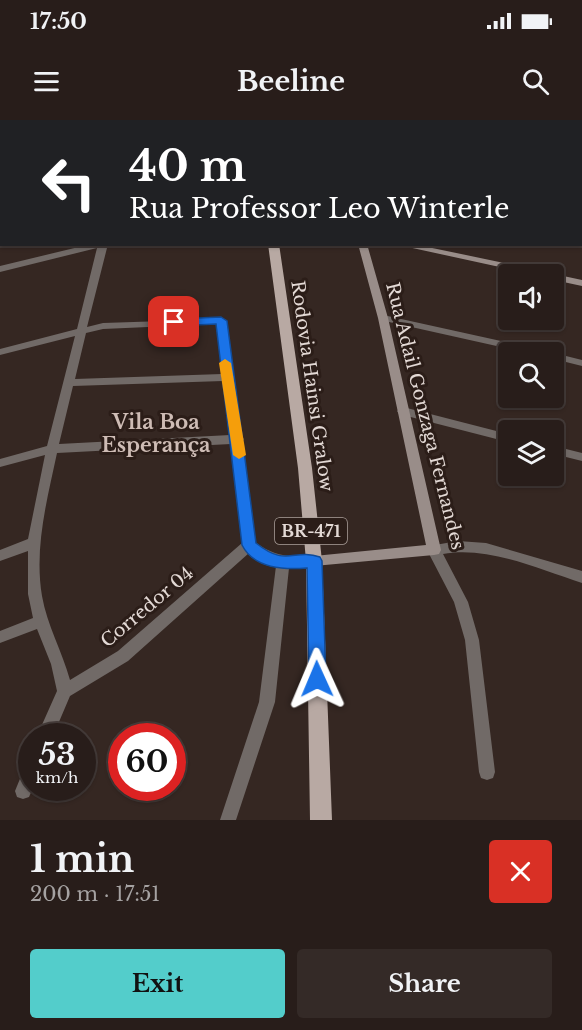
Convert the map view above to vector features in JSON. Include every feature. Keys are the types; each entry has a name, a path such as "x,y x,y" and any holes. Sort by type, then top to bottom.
{"main road":[{"name":"Rodovia Hainsi Gralow","path":"273,246 305,468 314,561 321,820"}],"street":[{"path":"0,269 100,246"},
{"path":"51,723 65,691 58,664 41,621 35,594 34,534 52,449 104,246"},
{"name":"Rua Adail Gonzaga Fernandes","path":"363,246 382,318 434,550 461,602 472,640 487,772"},
{"path":"408,246 498,265"},
{"path":"564,279 582,283"},
{"path":"382,318 498,343"},
{"path":"0,352 83,330 127,324 221,321 227,377 238,439 249,545 264,557 283,564 458,546 486,548 582,577"},
{"path":"564,358 582,363"},
{"path":"70,383 227,377"},
{"path":"403,411 498,435"},
{"path":"0,463 52,449 238,439"},
{"path":"564,452 582,457"},
{"path":"0,556 35,542"},
{"name":"Corredor 04","path":"65,691 123,656 249,545"},
{"path":"228,820 257,739 267,702 283,564"},
{"path":"0,637 41,621"}],"slow traffic":[{"path":"225,363 239,455"}],"district":[{"name":"Vila Boa Esperança","path":"156,434"}],"route":[{"path":"174,322 221,321 227,377 238,439 249,545 264,557 283,564 314,561 317,679"}]}
